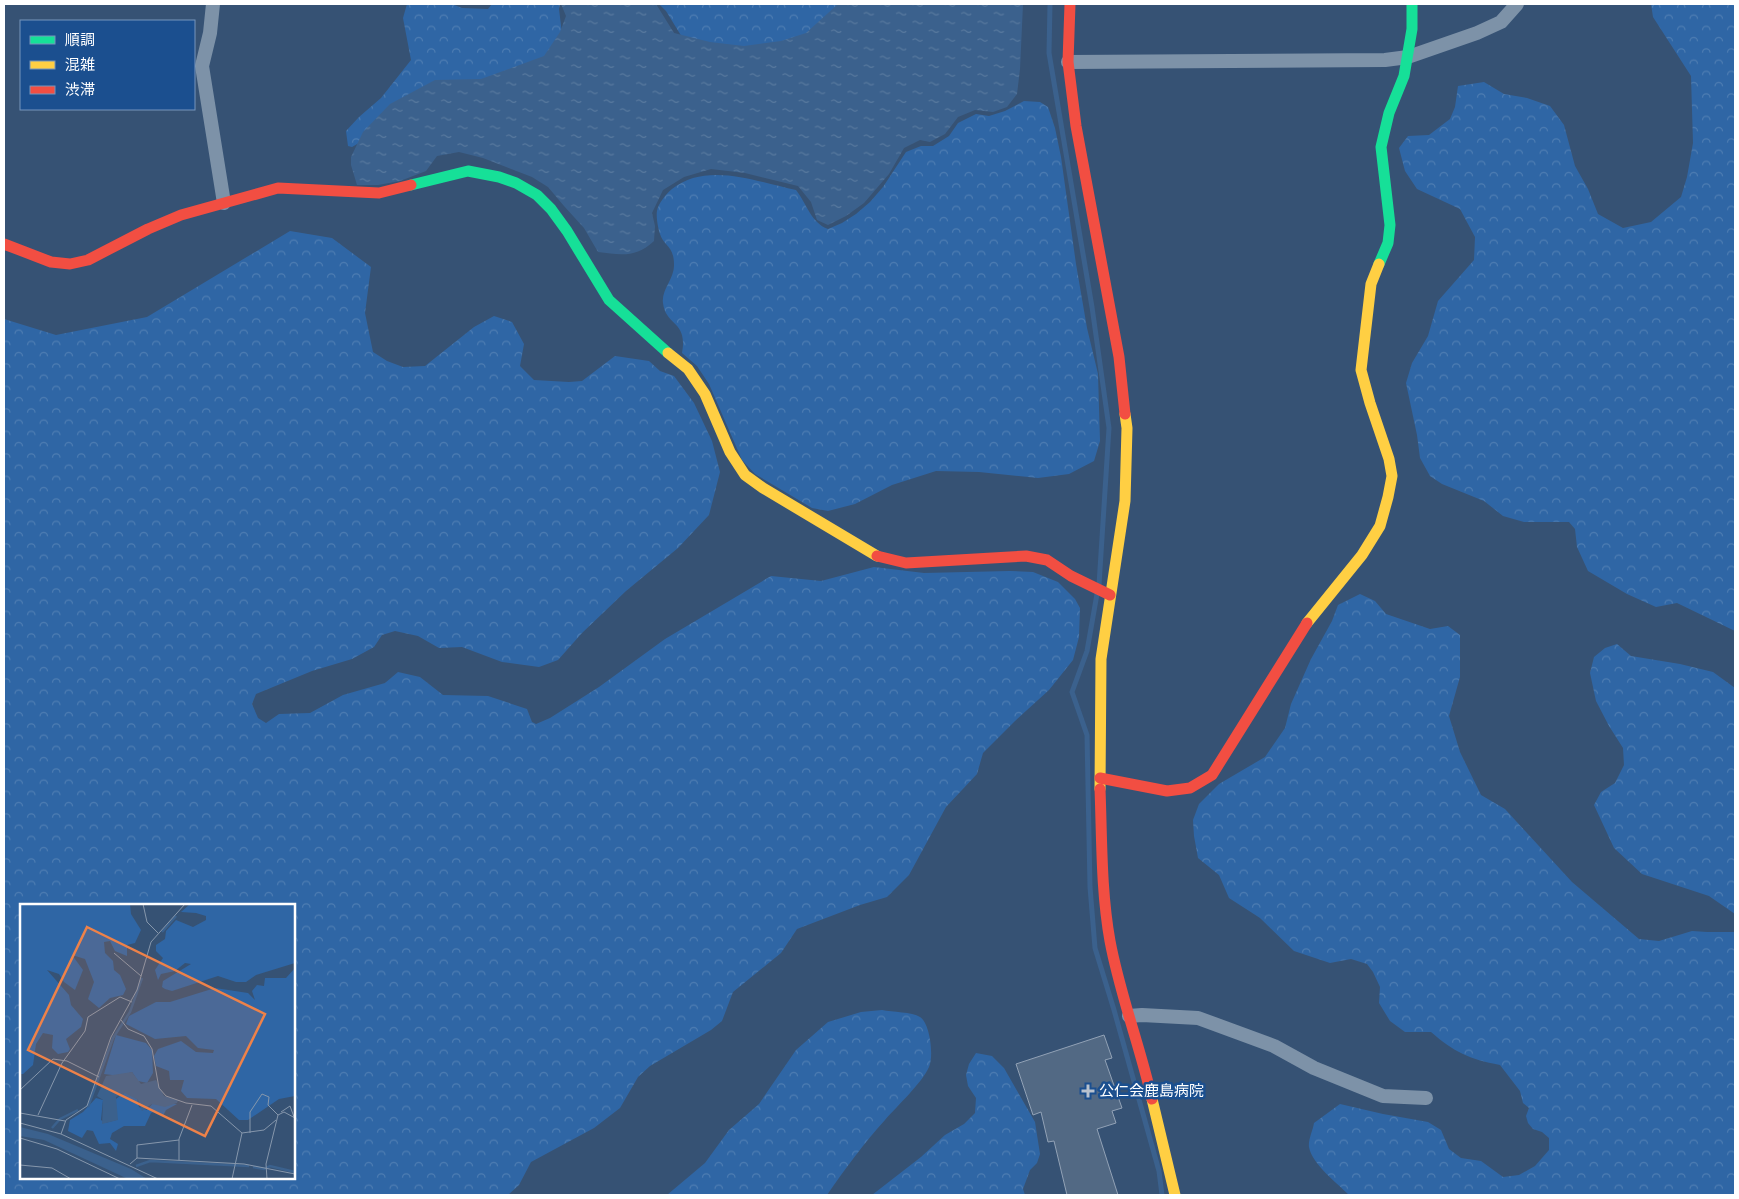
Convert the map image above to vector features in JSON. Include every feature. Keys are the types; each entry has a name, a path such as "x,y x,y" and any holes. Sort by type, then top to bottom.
{"street":[{"path":"213,4 210,33 202,66 224,203"},
{"path":"1070,4 1068,62 1076,126 1119,357 1127,428 1125,502 1101,591 1100,778 1103,896 1110,941 1175,1195"},
{"path":"1100,778 1167,791 1190,788 1212,775 1301,630 1362,555 1380,526 1392,476 1389,459 1361,370 1371,284 1388,243 1390,225 1381,147 1389,113 1404,76 1412,30 1412,4"},
{"path":"1068,62 1385,60 1408,57 1477,33 1501,22 1517,4"},
{"path":"4,244 51,262 70,264 88,260 180,215 278,188 378,193 468,171 499,177 516,183 536,195 551,209 609,300 660,347 688,369 705,394 730,452 745,474 763,488 874,555 906,562 1026,556 1047,560 1101,591"},
{"path":"1129,1016 1198,1018 1274,1046 1314,1068 1384,1096 1426,1098"}],"green space":[{"path":"407,4 452,4 462,8 488,9 492,4 560,4 563,42 543,63 364,140 352,147 348,146 346,131 381,98 411,60 403,18"},
{"path":"659,4 845,4 802,41 766,49 685,42 666,11"},
{"path":"1651,4 1735,4 1735,631 1677,603 1656,607 1627,594 1588,571 1577,547 1575,529 1569,522 1524,522 1503,516 1484,501 1442,484 1430,476 1420,458 1406,383 1412,363 1428,336 1438,301 1474,260 1475,237 1460,209 1417,189 1405,171 1399,148 1408,136 1429,135 1450,119 1455,107 1458,86 1484,82 1504,94 1527,98 1550,106 1564,125 1575,166 1588,189 1598,214 1623,228 1651,222 1681,197 1687,177 1693,143 1691,76 1653,17"},
{"path":"1024,101 1040,102 1048,107 1061,157 1076,264 1087,328 1098,374 1100,441 1094,461 1069,474 1038,478 979,472 936,471 892,485 855,504 828,511 812,508 755,474 742,460 709,384 697,366 682,353 682,335 665,311 663,298 674,269 674,258 670,249 661,238 658,226 657,211 663,199 672,189 686,181 701,176 732,176 749,179 796,190 813,218 828,229 856,214 870,202 883,187 906,152 921,146 933,146 949,136 958,123 976,114 989,116 1005,111"},
{"path":"290,231 332,238 371,267 365,313 373,352 387,361 403,367 425,366 474,327 494,316 512,322 524,344 520,366 534,380 582,381 615,356 649,361 660,371 674,376 694,403 712,441 720,472 709,515 678,548 626,591 582,633 558,660 539,667 502,662 462,647 439,648 418,636 395,631 382,635 374,647 352,659 312,671 256,694 252,704 258,718 266,723 279,714 310,713 343,695 385,683 398,672 420,677 443,695 488,696 527,709 532,722 536,724 550,718 599,687 665,639 771,576 821,581 874,567 924,573 1033,572 1058,582 1075,599 1080,608 1079,637 1073,660 1049,690 983,753 977,774 946,807 909,875 887,897 860,905 797,929 781,953 733,992 722,1021 711,1030 650,1066 638,1077 620,1108 594,1128 531,1162 519,1185 508,1195 4,1195 4,319 56,335 147,317"},
{"path":"1360,594 1375,601 1386,614 1430,629 1448,626 1460,635 1460,677 1449,716 1460,752 1481,795 1505,809 1572,882 1639,939 1659,941 1692,931 1735,932 1735,1195 1349,1195 1315,1160 1309,1147 1314,1123 1340,1104 1428,1122 1441,1130 1449,1149 1461,1158 1481,1161 1503,1177 1519,1175 1535,1166 1549,1150 1549,1138 1542,1132 1533,1129 1528,1123 1526,1116 1529,1108 1523,1103 1520,1091 1500,1065 1462,1054 1431,1032 1405,1032 1390,1021 1379,1003 1380,987 1367,964 1351,959 1330,963 1294,951 1260,918 1229,898 1219,875 1198,858 1193,820 1199,804 1219,784 1265,757 1285,728 1291,704 1338,605"},
{"path":"1617,644 1631,656 1680,664 1713,672 1735,688 1735,914 1709,896 1642,874 1614,848 1594,805 1601,792 1615,783 1624,765 1623,748 1596,701 1590,673 1594,657 1605,648"},
{"path":"882,1010 912,1014 923,1020 930,1040 931,1055 929,1067 915,1087 862,1147 827,1195 667,1195 705,1163 729,1130 759,1104 796,1050 828,1022 861,1012"},
{"path":"976,1053 992,1056 1004,1068 1035,1122 1040,1154 1037,1163 1030,1170 1023,1189 1025,1195 872,1195 921,1157 945,1135 964,1124 975,1113 976,1098 968,1086 966,1075 969,1064"}],"water":[{"path":"561,4 656,4 674,33 710,42 744,46 781,41 806,33 838,4 1023,4 1017,94 1007,107 993,112 975,110 958,117 945,134 930,142 920,140 904,148 889,174 864,203 846,216 828,225 817,220 811,202 798,186 745,173 711,169 684,177 663,190 652,213 655,226 654,241 641,250 628,254 598,252 584,228 548,187 532,177 483,158 459,152 437,156 426,171 400,181 378,185 357,185 351,165 351,157 363,132 390,104 435,80 481,79 544,56 560,32 566,16"}],"building":[{"path":"1104,1035 1112,1058 1105,1060 1122,1108 1112,1111 1116,1123 1097,1129 1118,1195 1067,1195 1054,1141 1048,1142 1041,1112 1033,1115 1016,1064"}],"waterway":[{"path":"1050,4 1049,53 1092,307 1109,428 1099,585"},
{"path":"1097,594 1087,651 1072,692 1087,735 1090,887 1095,948 1159,1171 1162,1195"}],"traffic: fast":[{"path":"1379,264 1388,243 1390,225 1381,147 1389,113 1404,76 1412,29 1412,4"},
{"path":"411,185 468,171 499,177 516,183 537,195 551,209 567,231 609,300 668,353"}],"traffic: slow":[{"path":"1307,623 1362,555 1380,526 1388,497 1392,476 1389,459 1361,370 1371,284 1379,264"},
{"path":"668,353 688,369 705,394 730,452 745,475 763,488 877,556"},
{"path":"1100,789 1101,659 1125,501 1127,428 1125,414"},
{"path":"1152,1099 1175,1195"}],"traffic: jam":[{"path":"1070,4 1068,62 1076,126 1119,357 1125,414"},
{"path":"4,244 51,262 70,264 88,260 148,229 181,215 278,188 379,193 411,185"},
{"path":"877,556 906,563 1026,556 1047,560 1071,576 1110,595"},
{"path":"1100,778 1167,791 1190,788 1212,775 1307,623"},
{"path":"1100,789 1103,884 1110,941 1119,981 1152,1099"}],"place":[{"name":"公仁会鹿島病院","path":"1088,1091"}]}
